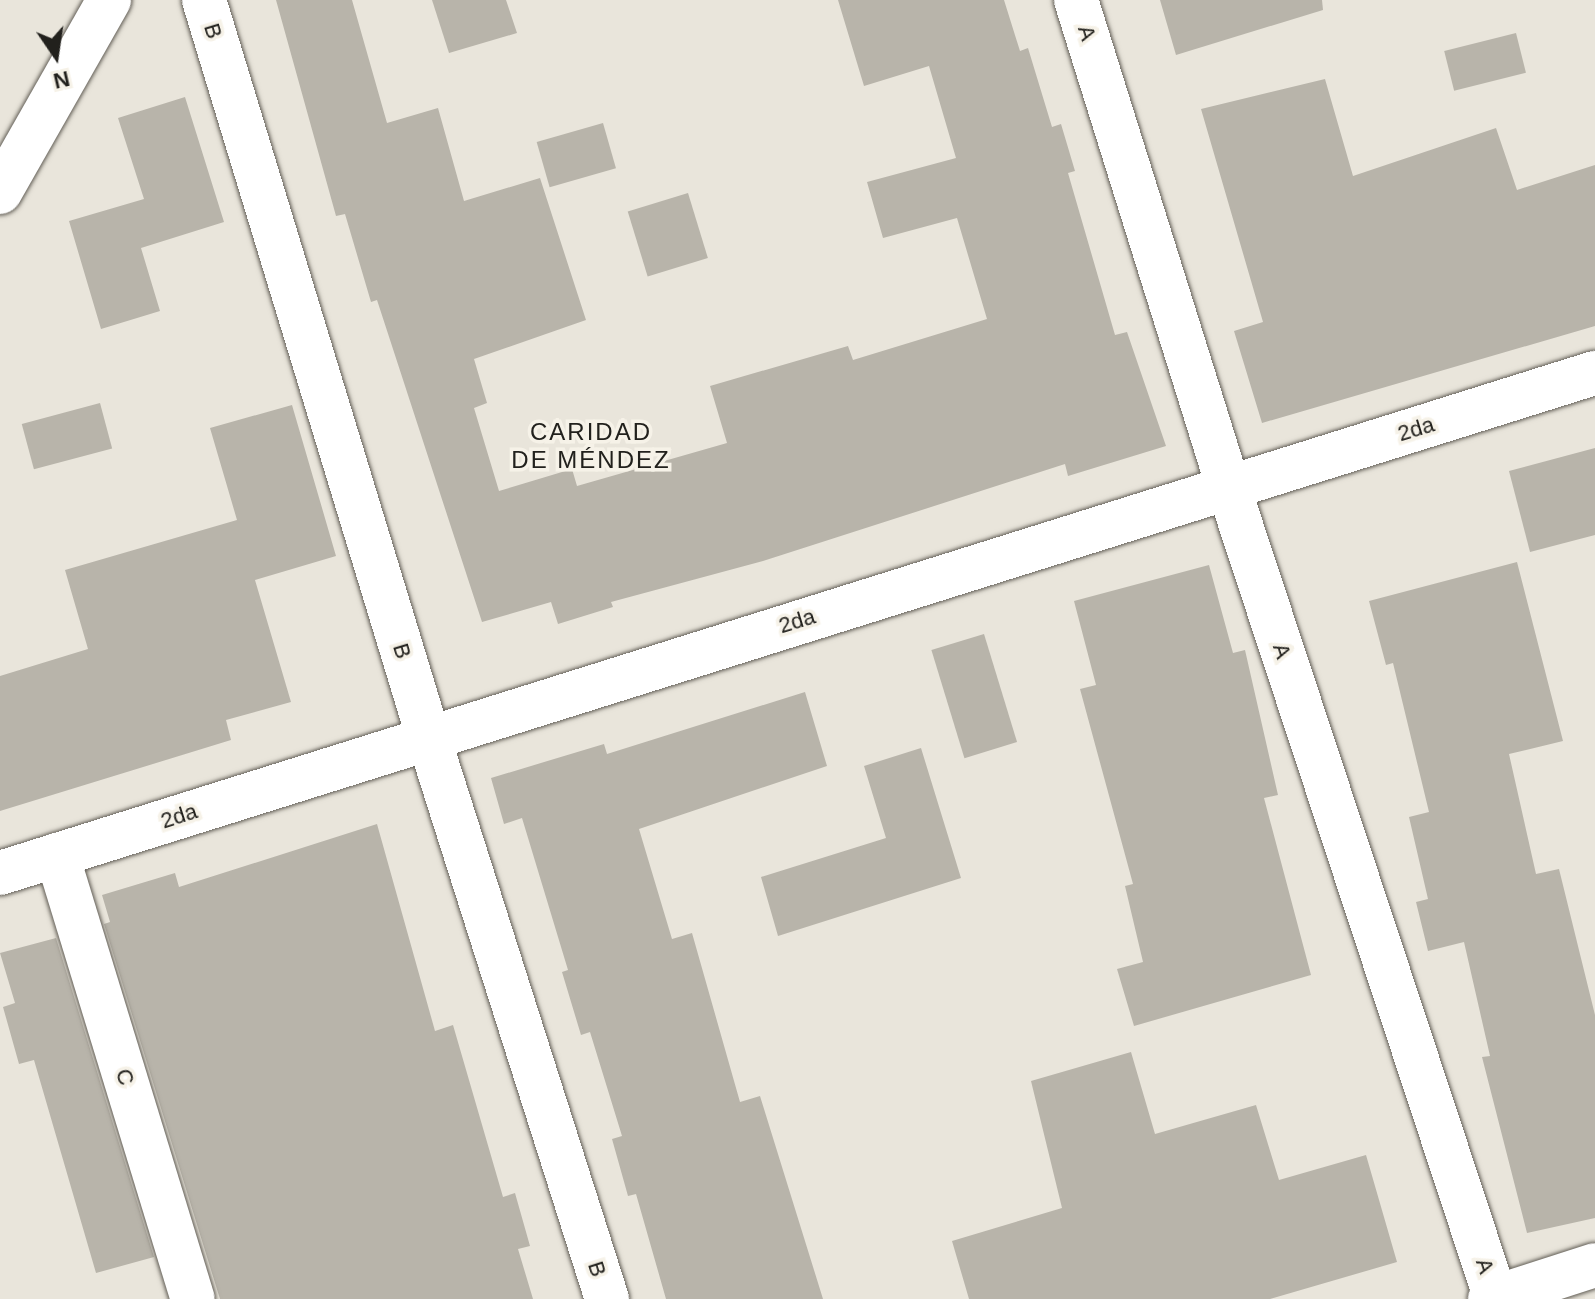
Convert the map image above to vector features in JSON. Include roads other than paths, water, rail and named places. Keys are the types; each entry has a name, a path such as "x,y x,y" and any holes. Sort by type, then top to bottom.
{"street":[{"name":"B","path":"204,0 428,736 607,1299"},
{"name":"A","path":"1076,0 1228,486 1494,1298"},
{"path":"0,192 102,5"},
{"name":"2da","path":"0,873 428,736 1595,373"},
{"name":"C","path":"57,855 193,1299"},
{"path":"1494,1298 1595,1265"}],"district":[{"name":"CARIDAD DE MÉNDEZ","path":"591,446"}]}
